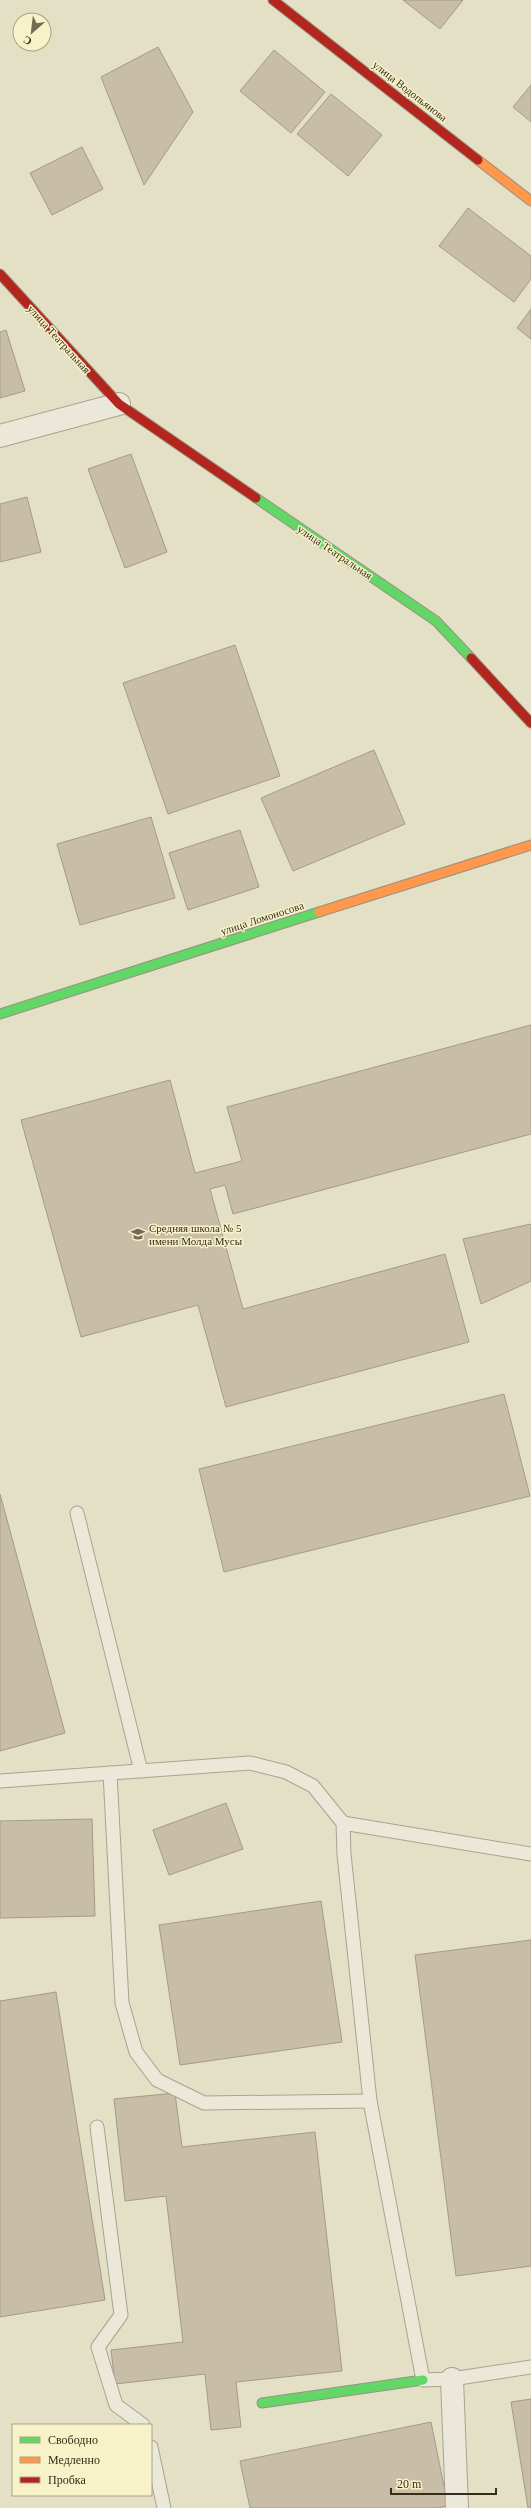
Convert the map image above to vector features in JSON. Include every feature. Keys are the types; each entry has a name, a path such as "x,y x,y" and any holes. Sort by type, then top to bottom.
{"street":[{"name":"улица Водопьянова","path":"273,0 531,201"},
{"name":"улица Театральная","path":"0,274 119,404 436,621 531,724"},
{"path":"0,436 119,404"},
{"name":"улица Ломоносова","path":"0,1014 531,845"},
{"path":"452,2379 457,2508"},
{"path":"262,2403 423,2380"}],"lane":[{"path":"76,1514 141,1771"},
{"path":"0,1781 250,1763 286,1772 314,1786 344,1823 344,1854 370,2101 423,2380 452,2379 531,2367"},
{"path":"110,1773 122,2003 136,2052 157,2080 204,2103 370,2101"},
{"path":"344,1823 531,1854"},
{"path":"97,2128 121,2315 98,2347 116,2405 141,2424"},
{"path":"152,2452 164,2508"}],"building":[{"path":"403,0 463,0 440,29"},
{"path":"158,47 193,112 144,185 101,77"},
{"path":"274,50 325,92 291,133 240,91"},
{"path":"531,85 531,122 513,107"},
{"path":"331,94 382,135 348,176 297,134"},
{"path":"82,147 103,189 52,215 30,173"},
{"path":"468,208 531,256 531,279 514,302 439,246"},
{"path":"531,309 531,339 517,328"},
{"path":"6,330 25,391 0,398 0,332"},
{"path":"131,454 167,552 125,568 88,469"},
{"path":"27,497 41,552 0,562 0,504"},
{"path":"235,645 280,776 168,814 123,683"},
{"path":"374,750 405,824 293,871 261,798"},
{"path":"151,817 175,898 80,925 57,844"},
{"path":"240,830 259,887 188,910 169,853"},
{"name":"Средняя школа № 5 имени Молда Мусы","path":"531,1025 531,1134 233,1214 225,1185 210,1189 243,1309 445,1254 469,1342 226,1407 198,1305 81,1337 21,1120 170,1080 195,1173 242,1161 227,1107"},
{"path":"531,1224 531,1281 481,1304 463,1239"},
{"path":"504,1394 530,1496 224,1572 199,1469"},
{"path":"0,1494 65,1733 0,1751"},
{"path":"226,1803 243,1849 169,1875 153,1830"},
{"path":"92,1819 95,1916 0,1918 0,1821"},
{"path":"321,1901 342,2042 180,2065 159,1925"},
{"path":"531,1940 531,2266 456,2276 415,1955"},
{"path":"56,1992 105,2300 0,2317 0,2001"},
{"path":"175,2093 182,2147 315,2132 342,2371 236,2382 241,2427 211,2430 205,2374 115,2384 111,2350 183,2342 166,2196 125,2201 114,2099"},
{"path":"531,2399 531,2508 528,2508 511,2402"},
{"path":"431,2422 448,2506 437,2508 250,2508 240,2461"}],"traffic: fast":[{"path":"256,498 436,621 471,658"},
{"path":"0,1014 319,912"},
{"path":"262,2403 423,2380"}],"traffic: slow":[{"path":"478,160 531,201"},
{"path":"319,912 531,845"}],"traffic: jam":[{"path":"273,0 478,160"},
{"path":"0,274 119,404 256,498"},
{"path":"471,658 531,723"}],"place":[{"name":"Средняя школа № 5 имени Молда Мусы","path":"138,1234"}]}
